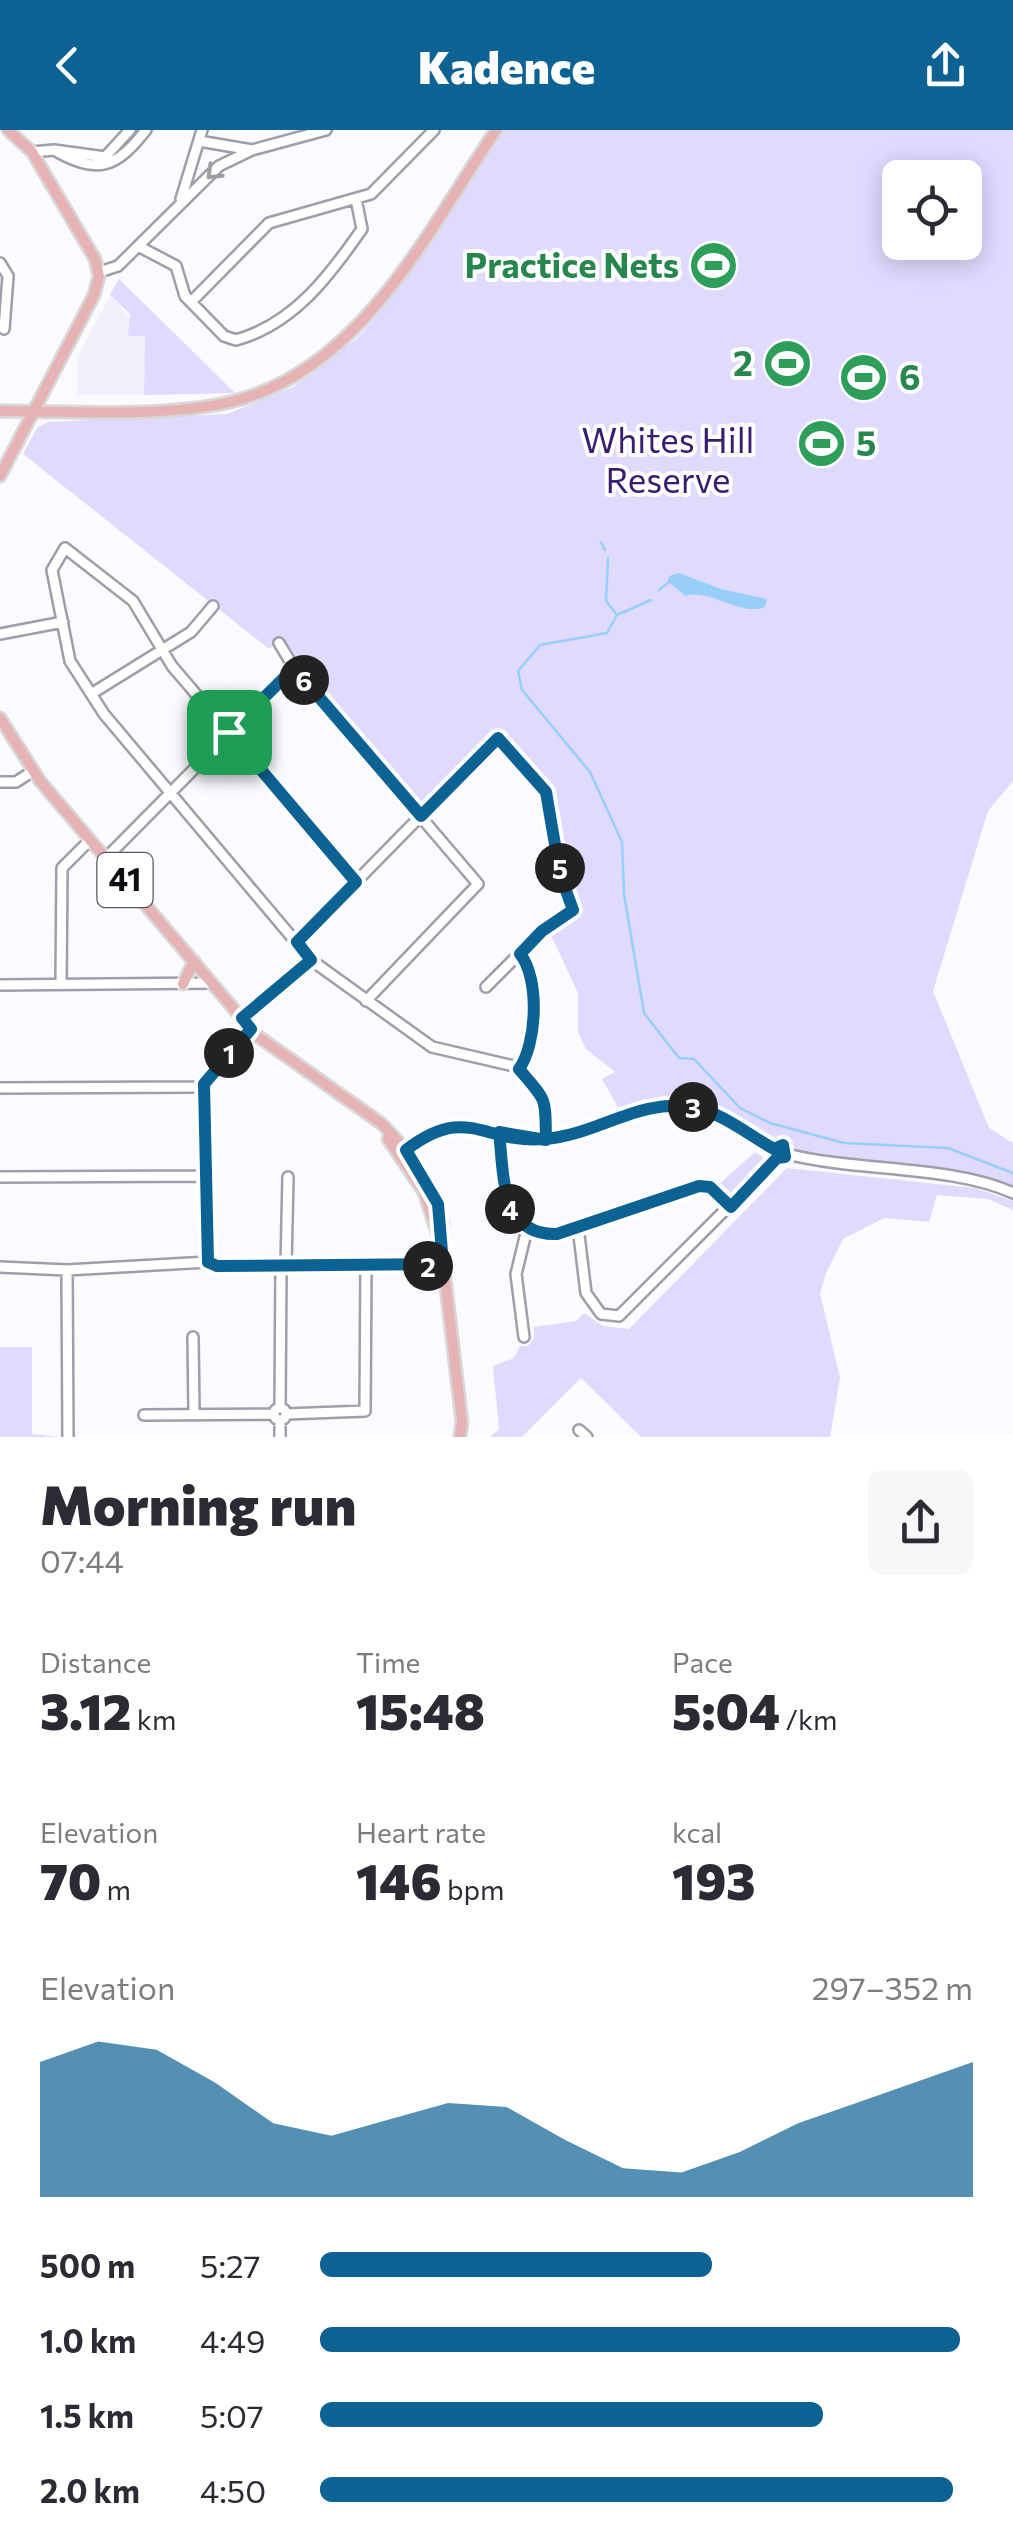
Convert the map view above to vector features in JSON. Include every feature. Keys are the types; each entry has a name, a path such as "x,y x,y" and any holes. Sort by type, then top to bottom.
{"main road":[{"path":"0,476 94,294 99,272 32,152 8,130"},
{"path":"3,410 204,406 264,391 296,376 330,352 370,311 496,130"},
{"path":"46,387 61,409"},
{"path":"3,410 22,433"},
{"name":"41","path":"0,718 33,771 251,1029 374,1120 436,1197 462,1422 460,1437"},
{"path":"183,984 194,961"},
{"name":"41","path":"462,1422 468,1437"}],"street":[{"path":"32,152 54,150 105,156 130,130"},
{"path":"54,150 76,161 110,165 123,157 146,130"},
{"path":"99,272 116,268 228,159 326,130"},
{"path":"191,302 270,223 376,190 434,130"},
{"path":"178,204 200,136 252,150"},
{"path":"138,246 176,266 182,291 230,340 266,328 303,302 342,258 362,228 356,199"},
{"path":"0,263 8,276 4,329"},
{"path":"356,882 162,650 129,596 65,548 52,570 70,660 91,694 170,792 311,960 432,1047 505,1062 519,1069 547,1106 546,1140"},
{"path":"91,694 191,632 212,606"},
{"path":"0,634 63,622"},
{"path":"279,643 294,668 478,887 366,1001"},
{"path":"106,858 294,668"},
{"path":"297,942 498,738 546,792 560,874 573,910 542,931 486,987"},
{"path":"0,782 18,781 33,771"},
{"path":"61,984 60,875 67,860 90,840"},
{"path":"519,1069 526,1058 533,1018 528,963 520,954"},
{"path":"242,1018 311,960"},
{"path":"0,985 212,983"},
{"path":"208,1262 204,1084 251,1029"},
{"path":"0,1088 204,1084"},
{"path":"403,1152 446,1126 546,1140 653,1107 672,1106 720,1116 779,1154 826,1164 964,1178 1013,1193"},
{"path":"499,1132 507,1197 512,1213 527,1229 545,1234 578,1227 699,1186 710,1187 731,1207"},
{"path":"578,1227 588,1302 601,1314 620,1316 779,1154"},
{"path":"0,1177 208,1176"},
{"path":"280,1437 288,1177"},
{"path":"524,1337 516,1274 527,1229"},
{"path":"0,1267 67,1270 208,1262 217,1266 443,1264"},
{"path":"144,1415 365,1411 366,1266"},
{"path":"67,1270 68,1437"},
{"path":"193,1338 194,1413"}],"shaded area":[{"path":"110,295 145,336 144,395 77,395 77,358"}],"green space":[{"name":"Whites Hill Reserve","path":"504,130 1013,130 1013,781 988,811 933,991 989,1128 1013,1143 1013,1186 975,1174 800,1151 703,1101 648,1100 619,1109 602,1079 615,1072 586,1049 578,1032 578,993 551,935 581,915 547,785 497,732 422,805 280,641 269,649 23,454 37,428 48,422 227,414 293,387 357,338 384,307"},
{"path":"119,279 235,393 144,395 145,336 128,336 130,314 110,295"},
{"path":"755,1152 764,1158 765,1166 732,1199 717,1186"},
{"path":"787,1168 975,1188 1013,1201 1013,1210 988,1199 937,1195 929,1222 884,1218 843,1239 820,1293 840,1378 830,1437 641,1437 581,1378 522,1437 490,1437 499,1429 493,1366 514,1358 520,1346 528,1346 534,1338 534,1327 576,1321 584,1313 603,1326 629,1329"},
{"path":"0,1347 32,1347 32,1434 59,1437 0,1437"}],"water":[{"path":"679,573 721,589 767,599 765,607 745,608 705,596 685,596 668,581 669,576"}],"waterway":[{"path":"601,542 605,550"},
{"path":"608,558 606,601 617,615"},
{"path":"659,590 669,582"},
{"path":"651,600 617,615 607,633 540,645 518,671 522,690 590,772 622,842 624,894 644,1013 679,1058 694,1059 740,1108 770,1123 844,1143 948,1148 1013,1173"}],"place":[{"name":"Practice Nets","path":"714,266"},
{"name":"2","path":"788,364"},
{"name":"6","path":"864,378"},
{"name":"5","path":"821,444"}],"route":[{"path":"229,732 294,668 421,816 498,738 542,784 560,874 573,910 542,931 520,954 528,963 533,1018 526,1058 519,1069 544,1098 548,1113 546,1140 499,1132 507,1197 520,1225 534,1232 557,1234 699,1186 710,1187 731,1207 777,1158 785,1157 783,1145 774,1149 720,1116 689,1106 653,1107 546,1140 535,1139 463,1126 446,1126 406,1150 426,1177 438,1204 444,1235 443,1264 217,1266 208,1262 204,1084 251,1029 242,1018 311,960 297,942 356,882 229,732"}]}
